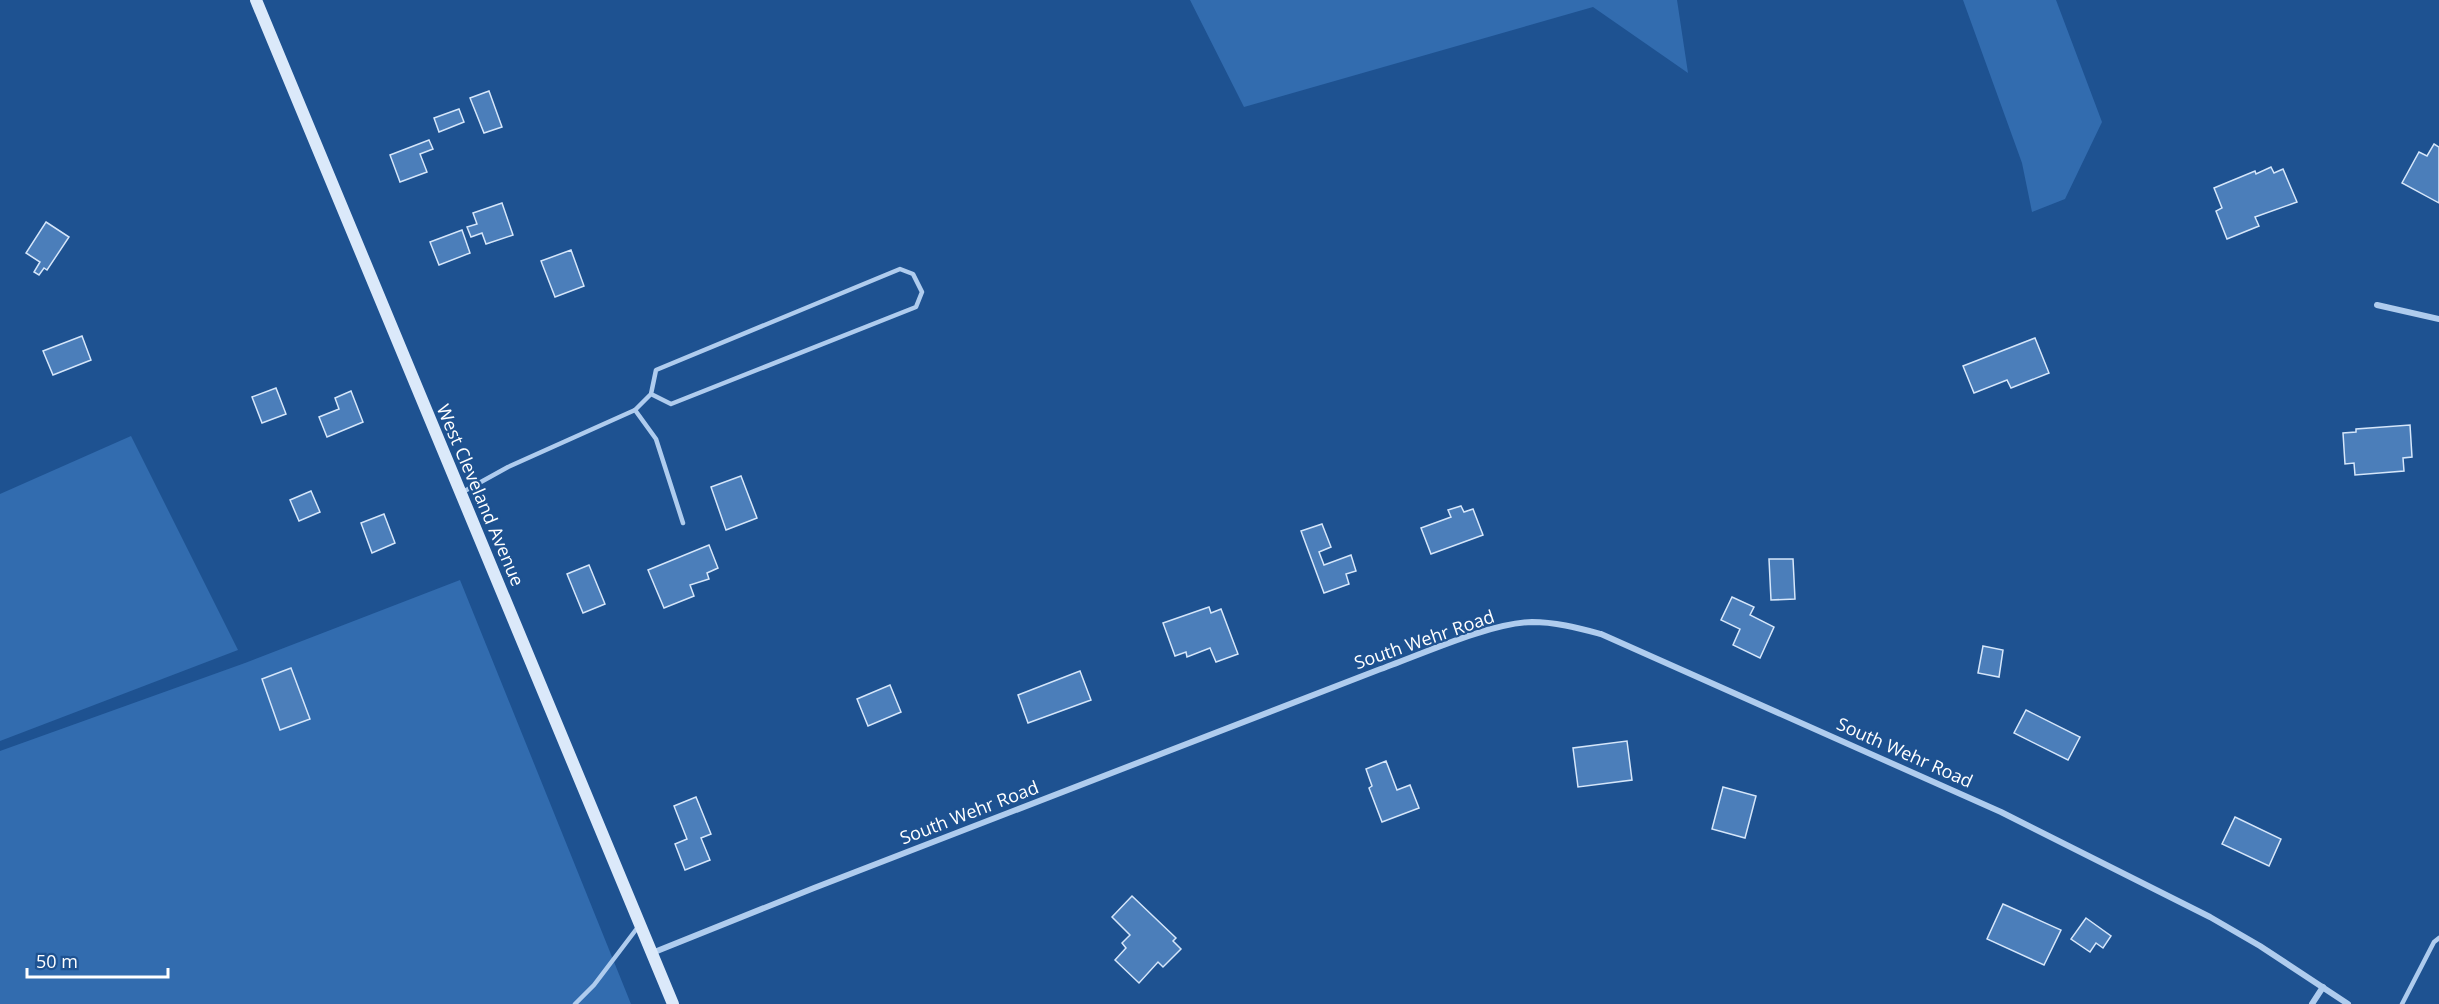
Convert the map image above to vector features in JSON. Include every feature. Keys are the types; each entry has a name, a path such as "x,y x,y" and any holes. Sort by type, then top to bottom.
{"main road":[{"name":"West Cleveland Avenue","path":"256,0 673,1004"}],"street":[{"path":"2377,305 2439,319"},
{"name":"South Wehr Road","path":"652,953 1378,670 1468,637 1511,625 1532,622 1564,624 1601,634 2001,812 2210,917 2260,946 2348,1004"},
{"path":"2312,1004 2323,987"}],"lane":[{"path":"461,493 508,467 635,410 651,394 656,370 900,269 913,274 922,292 916,307 671,404 651,394"},
{"path":"635,410 656,439 683,523"},
{"path":"575,1004 594,985 640,924"},
{"path":"2402,1004 2434,942 2439,938"}],"shaded area":[{"path":"1190,0 1677,0 1688,73 1593,7 1244,107"},
{"path":"1963,0 2056,0 2102,122 2065,199 2032,212 2022,163"},
{"path":"131,436 238,650 0,741 0,494"},
{"path":"460,580 631,1004 0,1004 0,751 245,663"}],"building":[{"path":"489,91 502,127 484,133 470,98"},
{"path":"459,109 464,122 439,132 434,118"},
{"path":"429,140 433,149 420,154 427,172 400,182 390,155"},
{"path":"2434,144 2439,147 2439,203 2402,183 2419,152 2427,156"},
{"path":"2271,167 2274,173 2283,169 2297,202 2255,217 2259,226 2227,239 2216,211 2222,208 2214,188"},
{"path":"502,203 513,235 486,244 482,233 471,237 467,227 477,224 473,213"},
{"path":"46,222 69,237 47,270 44,268 39,275 34,272 40,262 26,253"},
{"path":"462,230 470,253 439,265 430,242"},
{"path":"571,250 584,286 555,297 541,261"},
{"path":"82,336 91,360 53,375 43,351"},
{"path":"2035,338 2049,373 2011,388 2007,380 1974,393 1963,366"},
{"path":"276,388 286,414 262,423 252,397"},
{"path":"351,391 363,422 327,437 319,417 339,409 335,398"},
{"path":"2410,425 2412,457 2403,458 2404,471 2355,475 2354,463 2345,464 2343,433 2356,432 2356,429"},
{"path":"741,476 757,518 726,530 711,487"},
{"path":"311,491 320,512 299,521 290,500"},
{"path":"1461,506 1464,512 1473,509 1483,535 1431,554 1421,528 1451,517 1448,510"},
{"path":"384,514 395,543 372,553 361,523"},
{"path":"1322,524 1331,547 1319,552 1324,565 1351,555 1356,571 1346,574 1349,584 1324,593 1301,531"},
{"path":"709,545 718,568 707,573 709,579 690,585 694,596 664,608 648,570"},
{"path":"1769,559 1793,559 1795,599 1771,600"},
{"path":"589,565 605,604 583,613 567,574"},
{"path":"1732,597 1754,607 1750,615 1774,627 1760,658 1733,645 1740,629 1721,620"},
{"path":"1209,607 1211,613 1221,609 1238,654 1216,662 1210,648 1187,657 1186,652 1175,656 1163,623"},
{"path":"1983,646 2003,650 1999,677 1978,673"},
{"path":"291,668 310,719 280,730 262,679"},
{"path":"1080,671 1091,700 1028,723 1018,695"},
{"path":"890,685 901,712 868,726 857,699"},
{"path":"2026,710 2080,737 2068,760 2014,733"},
{"path":"1627,741 1632,780 1578,787 1573,748"},
{"path":"1386,761 1397,790 1410,785 1419,808 1382,822 1369,788 1372,786 1366,769"},
{"path":"1723,787 1756,796 1745,838 1712,829"},
{"path":"696,797 711,834 701,838 710,860 685,870 675,844 687,839 674,806"},
{"path":"2235,817 2281,839 2269,866 2222,844"},
{"path":"1132,896 1176,938 1173,941 1181,949 1163,967 1158,962 1139,983 1115,960 1126,948 1122,943 1130,935 1112,917"},
{"path":"2003,904 2061,930 2044,965 1987,939"},
{"path":"2086,918 2111,936 2103,948 2096,943 2090,952 2071,939"}]}
